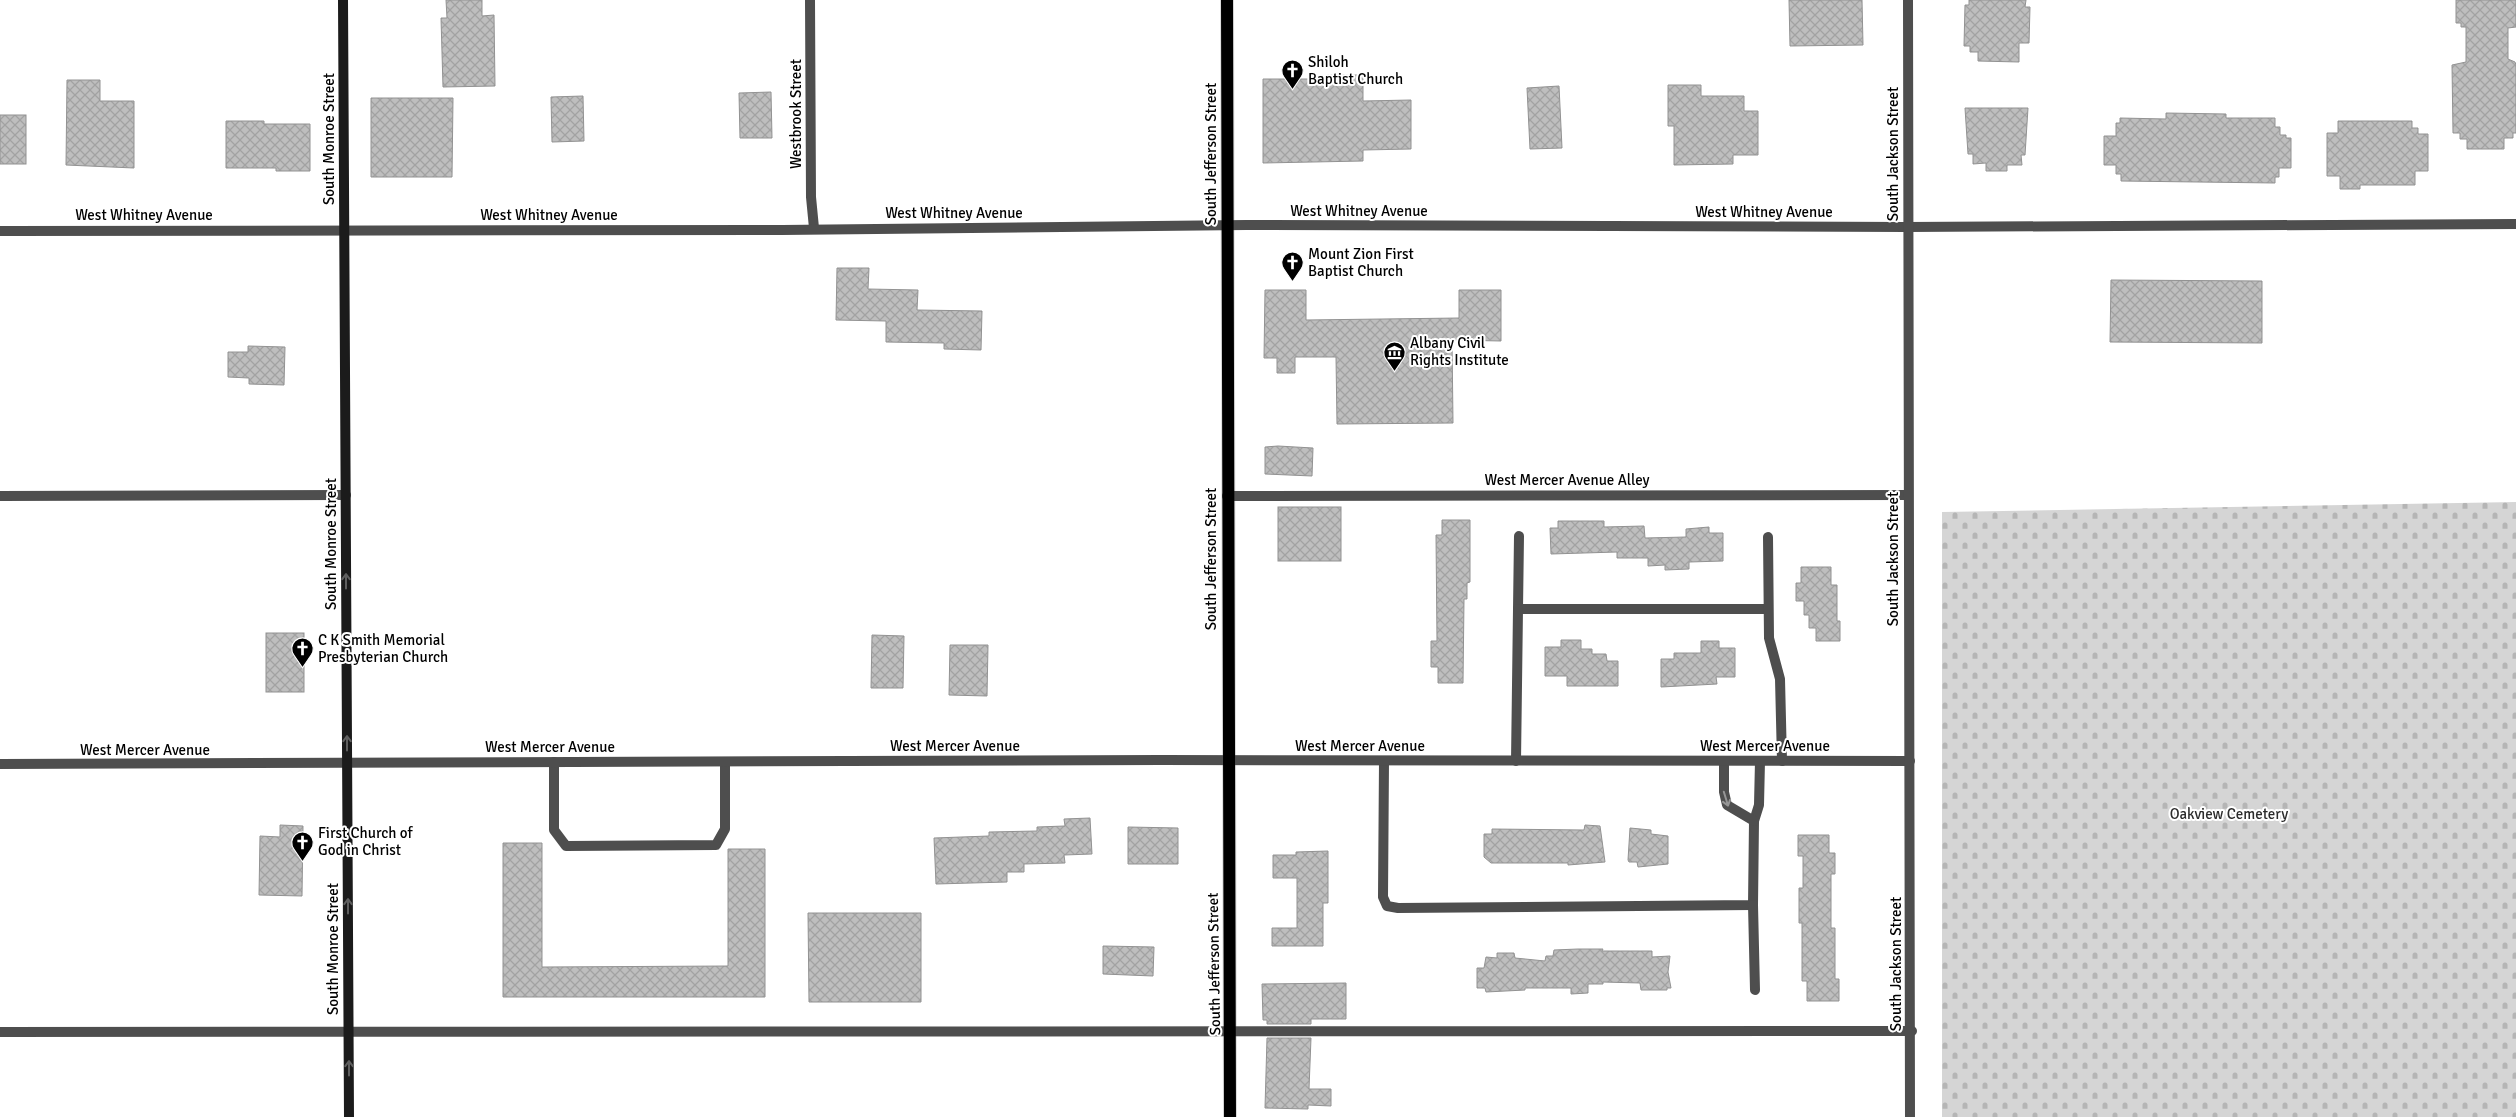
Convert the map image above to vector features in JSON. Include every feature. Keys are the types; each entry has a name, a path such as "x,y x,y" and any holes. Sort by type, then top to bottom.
{"main road":[{"name":"South Monroe Street","path":"343,0 350,1117"},
{"name":"South Jefferson Street","path":"1227,0 1227,761 1231,1033 1230,1117"}],"street":[{"name":"Westbrook Street","path":"810,0 811,197 814,228"},
{"name":"South Jackson Street","path":"1908,0 1908,494 1912,1031 1910,1117"},
{"name":"West Whitney Avenue","path":"0,231 2516,224"},
{"path":"0,496 346,494"},
{"name":"West Mercer Avenue Alley","path":"1227,496 1908,494"},
{"path":"1516,761 1519,536"},
{"path":"1768,537 1769,638 1780,679 1782,761"},
{"path":"1518,609 1768,609"},
{"path":"1384,761 1383,897 1387,906 1407,908 1753,905"},
{"path":"1724,761 1724,792 1727,805 1754,821"},
{"path":"1755,990 1754,821 1759,805 1760,761"},
{"name":"West Mercer Avenue","path":"0,764 347,765 554,762 1910,761"},
{"path":"554,762 554,830 566,846 576,846 716,845 725,829 725,762"},
{"path":"0,1032 243,1030 349,1033 1912,1031"}],"green space":[{"name":"Oakview Cemetery","path":"2516,502 2516,1117 1942,1117 1942,512"}],"building":[{"path":"446,0 482,0 482,16 494,15 495,86 443,87 441,18 447,18"},
{"path":"1789,0 1862,0 1863,45 1790,46"},
{"path":"1969,0 2026,0 2025,7 2030,7 2029,43 2019,43 2019,62 1978,61 1978,52 1970,52 1970,46 1964,46 1965,5 1969,5"},
{"path":"2456,0 2516,0 2516,27 2508,28 2508,59 2515,62 2516,65 2516,133 2513,133 2513,138 2504,138 2504,149 2467,149 2467,139 2460,139 2460,133 2453,133 2452,65 2466,62 2466,27 2461,27 2461,23 2456,23"},
{"path":"1326,75 1363,75 1363,101 1411,100 1411,149 1363,150 1363,161 1263,163 1263,79 1326,79"},
{"path":"67,80 100,80 100,101 134,101 134,168 66,165"},
{"path":"1668,85 1701,85 1701,96 1744,96 1744,111 1758,111 1758,155 1733,155 1733,164 1674,165 1674,126 1668,126"},
{"path":"1559,86 1562,148 1530,149 1527,88"},
{"path":"771,92 772,138 740,138 739,93"},
{"path":"583,96 584,141 552,142 551,97"},
{"path":"371,98 453,98 452,177 371,177"},
{"path":"1965,108 2028,108 2025,155 2021,155 2022,165 2007,165 2007,171 1986,171 1986,163 1973,164 1973,154 1968,154"},
{"path":"2166,113 2226,114 2226,118 2275,118 2275,127 2280,127 2280,135 2286,135 2286,138 2291,138 2291,168 2279,168 2279,177 2275,177 2275,183 2121,181 2121,174 2116,174 2116,165 2104,165 2104,136 2116,136 2116,123 2120,123 2120,118 2166,119"},
{"path":"0,115 26,115 26,164 0,164"},
{"path":"226,121 264,121 264,124 310,124 310,171 276,171 276,168 226,168"},
{"path":"2338,121 2412,121 2412,128 2418,128 2418,134 2428,134 2428,171 2415,171 2415,185 2360,185 2360,189 2340,189 2340,176 2327,176 2327,133 2338,133"},
{"path":"837,268 869,268 868,289 918,290 917,310 982,311 981,350 944,349 944,343 886,342 886,321 836,320"},
{"path":"2111,280 2262,281 2262,343 2110,342"},
{"name":"Albany Civil Rights Institute","path":"1265,290 1306,290 1306,320 1459,318 1459,290 1501,290 1501,341 1452,340 1453,423 1337,424 1336,357 1295,357 1295,373 1277,373 1277,358 1264,358"},
{"path":"248,346 285,347 284,385 249,384 249,378 228,377 228,352 248,352"},
{"path":"1265,447 1313,448 1312,476 1265,474"},
{"path":"1278,507 1341,507 1341,561 1278,561"},
{"path":"1442,520 1470,520 1470,582 1467,583 1467,599 1464,599 1463,683 1438,683 1438,667 1431,667 1431,641 1437,641 1436,535 1442,535"},
{"path":"1558,521 1604,521 1604,527 1644,526 1645,538 1686,537 1686,529 1709,527 1709,533 1723,533 1723,561 1689,562 1689,569 1665,570 1665,565 1648,566 1648,558 1617,558 1617,552 1551,554 1550,528 1558,528"},
{"path":"1801,567 1831,567 1831,585 1837,585 1837,621 1840,621 1840,641 1816,641 1816,628 1809,628 1809,615 1804,615 1804,601 1796,601 1796,583 1801,583"},
{"path":"266,633 304,633 304,692 266,692"},
{"path":"872,635 904,636 903,688 871,688"},
{"path":"1561,640 1581,640 1581,649 1592,649 1592,654 1606,654 1607,661 1618,661 1618,686 1567,686 1567,676 1545,676 1545,647 1561,647"},
{"path":"1701,641 1719,641 1719,648 1735,648 1735,677 1716,677 1717,684 1661,687 1661,659 1674,659 1674,653 1701,653"},
{"path":"950,645 988,645 987,696 949,695"},
{"path":"1090,818 1092,854 1064,855 1065,863 1024,864 1024,872 1007,872 1007,882 936,884 934,838 989,836 989,832 1037,831 1037,827 1065,826 1064,819"},
{"path":"280,825 303,826 302,896 259,895 260,836 280,837"},
{"path":"1585,825 1600,826 1605,862 1568,865 1568,863 1491,863 1484,857 1484,834 1492,834 1492,829 1584,830"},
{"path":"1128,827 1178,828 1178,864 1128,864"},
{"path":"1630,828 1651,830 1651,834 1668,836 1668,864 1638,867 1637,862 1629,862"},
{"path":"1798,835 1829,835 1829,853 1835,853 1835,874 1831,874 1831,928 1835,928 1835,979 1839,979 1839,1001 1807,1001 1807,981 1802,981 1802,923 1799,923 1799,888 1803,888 1803,856 1798,856"},
{"path":"503,843 542,843 542,967 728,966 728,849 765,849 765,997 503,997"},
{"path":"1328,851 1328,903 1323,903 1323,946 1272,946 1272,928 1297,928 1297,878 1273,878 1273,855 1296,855 1296,852"},
{"path":"808,913 921,913 921,1002 809,1002"},
{"path":"1103,946 1154,947 1153,976 1103,974"},
{"path":"1554,950 1652,951 1652,957 1670,956 1668,972 1671,988 1667,988 1667,990 1641,990 1640,983 1603,982 1603,984 1588,984 1588,993 1571,994 1571,988 1525,988 1525,990 1486,992 1485,988 1477,988 1477,968 1484,968 1486,957 1497,958 1497,953 1514,953 1515,958 1545,961 1546,956 1553,956"},
{"path":"1346,983 1346,1019 1311,1019 1311,1024 1267,1024 1267,1020 1263,1020 1262,984"},
{"path":"1267,1038 1311,1038 1309,1089 1331,1089 1331,1106 1308,1105 1308,1109 1265,1108"}],"place":[{"name":"Shiloh Baptist Church","path":"1292,90"},
{"name":"Mount Zion First Baptist Church","path":"1292,282"},
{"name":"Albany Civil Rights Institute","path":"1394,371"},
{"name":"C K Smith Memorial Presbyterian Church","path":"302,668"},
{"name":"First Church of God in Christ","path":"302,861"}]}
